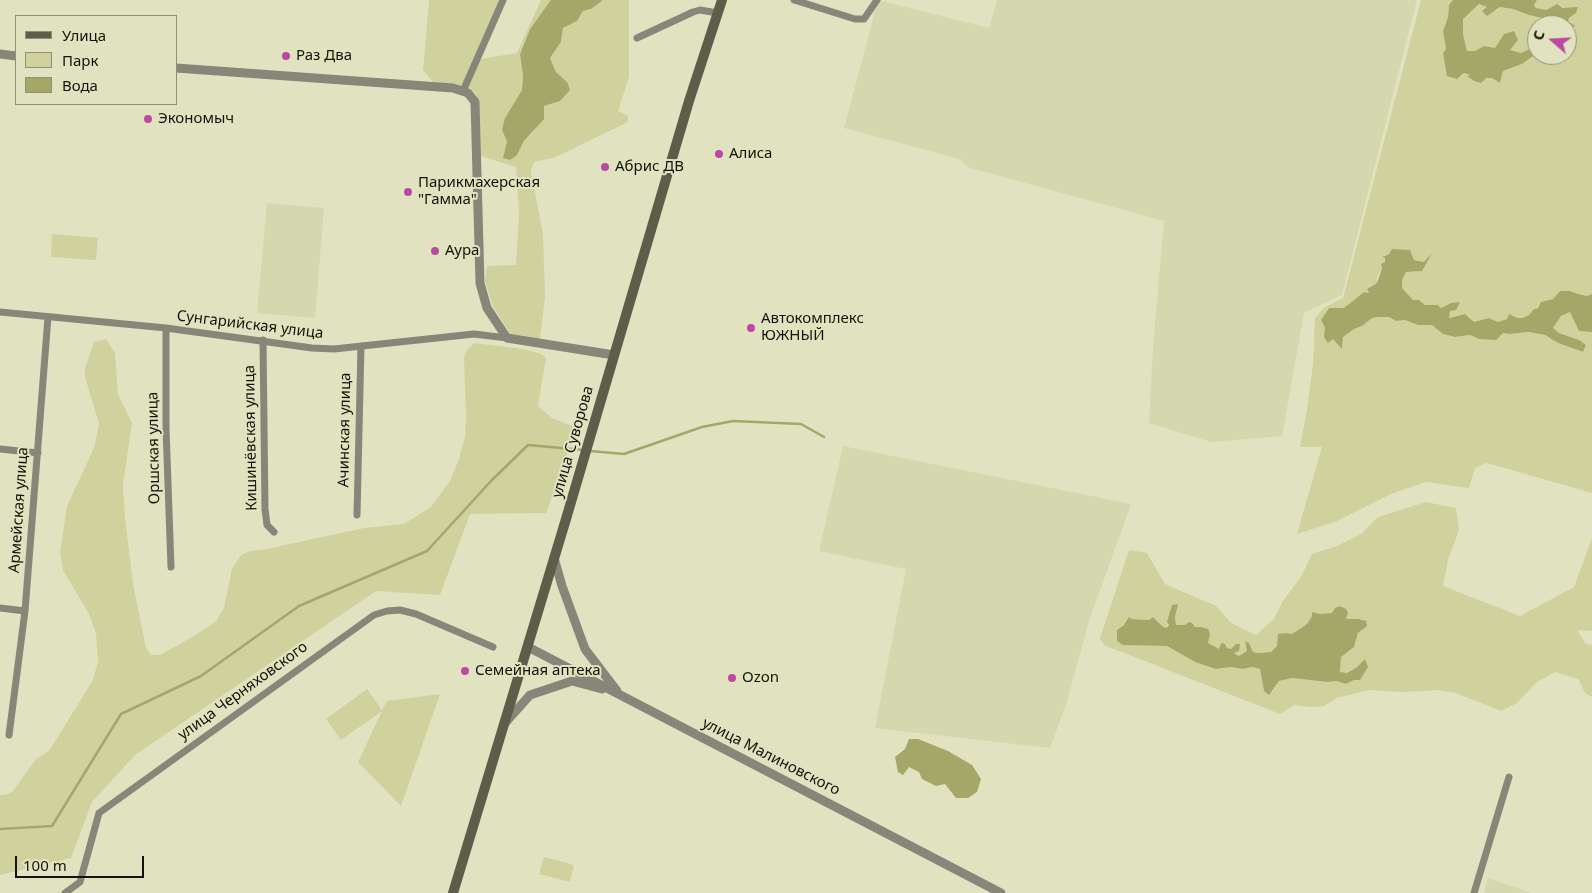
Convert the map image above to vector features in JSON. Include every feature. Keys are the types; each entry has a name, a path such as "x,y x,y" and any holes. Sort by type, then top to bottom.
{"main road":[{"name":"улица Суворова","path":"452,893 528,647 689,101 722,0"}],"street":[{"path":"463,90 503,0"},
{"path":"794,0 855,19 864,19 877,0"},
{"path":"637,38 693,12 700,10 718,12"},
{"path":"0,54 15,56"},
{"path":"178,68 463,90 472,97 475,102 480,283 487,308 507,338"},
{"name":"Сунгарийская улица","path":"0,312 166,328 312,348 361,346 474,334 614,355"},
{"name":"Армейская улица","path":"9,735 25,611 48,317"},
{"name":"Оршская улица","path":"166,328 166,428 170,568"},
{"name":"Кишинёвская улица","path":"263,340 265,509 267,525 274,532"},
{"name":"Ачинская улица","path":"357,516 361,346"},
{"path":"0,449 38,453"},
{"path":"554,558 585,649 619,693"},
{"path":"0,608 25,611"},
{"name":"улица Черняховского","path":"65,893 80,882 98,813 374,615 400,610 416,614 493,648"},
{"name":"улица Малиновского","path":"528,647 1002,893"},
{"path":"504,724 530,695 572,681 619,693"},
{"path":"1474,893 1509,778"}],"shaded area":[{"path":"878,0 989,28 997,0 1417,0 1342,295 1304,313 1282,436 1211,442 1149,423 1153,347 1164,221 967,167 960,159 844,128"},
{"path":"267,203 324,208 315,318 257,313"},
{"path":"843,446 1131,504 1089,621 1067,702 1050,748 875,728 906,569 819,551"},
{"path":"1488,878 1531,893 1484,893"}],"green space":[{"path":"429,0 507,0 481,59 517,53 541,0 552,0 530,29 520,53 523,76 522,90 505,118 507,141 503,158 517,155 524,141 534,131 544,106 559,101 567,82 556,72 550,58 561,42 563,28 577,21 583,11 591,9 603,0 629,0 629,77 618,111 628,116 628,122 556,157 534,162 531,171 543,234 545,297 540,339 511,334 493,307 485,281 487,266 516,265 519,213 516,167 481,156 479,101 475,93 469,87 434,83 423,70"},
{"path":"1421,0 1453,0 1449,5 1448,17 1443,31 1446,49 1443,53 1461,77 1464,73 1492,78 1500,83 1503,71 1522,64 1521,53 1509,50 1504,34 1495,48 1484,46 1475,51 1467,51 1463,34 1463,19 1479,4 1496,11 1500,7 1513,9 1529,15 1527,15 1527,65 1577,65 1577,15 1573,15 1576,13 1557,4 1546,10 1536,8 1534,5 1537,0 1592,0 1592,294 1587,296 1570,291 1561,291 1553,299 1534,309 1523,318 1507,319 1498,322 1489,318 1474,322 1465,314 1448,318 1451,303 1441,308 1438,305 1425,305 1419,300 1413,300 1402,288 1402,280 1406,271 1416,272 1430,255 1424,262 1389,254 1384,255 1385,262 1377,277 1377,283 1367,289 1370,293 1364,292 1344,308 1329,308 1321,320 1325,328 1343,348 1343,337 1354,329 1362,326 1372,318 1389,317 1396,321 1405,320 1418,325 1432,325 1443,334 1455,337 1470,335 1479,339 1503,333 1529,332 1545,335 1558,343 1583,352 1586,345 1552,328 1561,316 1570,312 1579,331 1592,332 1592,493 1487,463 1475,468 1469,488 1426,482 1391,494 1337,521 1297,534 1322,447 1300,447 1313,364 1315,318 1325,307 1343,298"},
{"path":"52,234 98,238 96,260 51,257"},
{"path":"106,339 115,353 118,394 132,423 123,484 125,518 133,584 146,648 151,655 160,655 216,621 224,608 232,569 241,555 250,551 364,528 404,524 431,507 450,481 465,437 464,358 467,350 474,343 523,349 541,354 546,358 538,406 552,418 572,426 565,465 546,513 470,514 440,595 376,591 135,755 92,802 71,858 0,875 0,795 13,791 36,759 49,751 93,680 98,661 96,633 89,614 63,570 60,553 67,506 94,448 99,424 85,377 85,368 94,342"},
{"path":"1426,502 1456,508 1459,530 1448,560 1443,586 1520,616 1574,587 1592,538 1592,631 1577,630 1586,644 1592,645 1592,697 1585,693 1578,679 1555,672 1537,682 1517,703 1501,711 1456,693 1438,690 1403,692 1369,690 1337,698 1324,706 1294,705 1280,714 1104,645 1100,638 1129,550 1147,553 1165,584 1216,606 1231,623 1256,635 1274,619 1283,601 1302,575 1312,554 1337,546 1361,534 1378,517","holes":["1177,605 1176,625 1201,627 1208,643 1219,650 1221,643 1239,656 1247,651 1245,642 1249,643 1253,652 1271,652 1277,646 1279,634 1292,634 1307,624 1312,616 1333,613 1340,606 1348,613 1346,619 1358,619 1358,633 1354,647 1341,657 1340,673 1347,673 1364,660 1354,680 1346,684 1336,681 1328,682 1292,678 1279,681 1272,692 1264,691 1260,669 1252,667 1216,669 1195,662 1167,646 1123,645 1117,630 1132,619 1149,620 1166,628"]},
{"path":"367,689 382,710 387,701 440,694 401,806 358,762 382,711 341,740 326,719"},
{"path":"544,857 574,865 570,882 539,874"}],"water":[{"path":"551,0 603,0 591,9 583,11 577,21 563,28 561,42 550,58 556,72 567,82 570,90 560,101 544,106 544,119 524,141 517,155 510,160 503,158 507,141 502,130 505,118 522,90 523,76 520,54 530,29"},
{"path":"1453,0 1537,0 1534,5 1536,8 1546,10 1557,4 1563,8 1578,7 1573,15 1529,15 1513,9 1500,7 1487,16 1482,11 1487,7 1479,4 1463,19 1463,34 1467,51 1475,51 1484,46 1495,48 1504,34 1514,31 1518,40 1510,50 1521,53 1527,50 1527,60 1503,71 1500,83 1492,78 1486,78 1481,83 1467,76 1471,75 1464,73 1457,79 1447,76 1443,53 1446,49 1443,31 1448,17 1449,5"},
{"path":"1392,249 1410,250 1414,260 1424,262 1432,253 1422,271 1406,272 1402,280 1402,288 1413,300 1419,300 1425,305 1438,305 1441,308 1451,303 1460,302 1456,310 1450,311 1449,318 1465,314 1474,322 1489,318 1498,322 1507,319 1509,314 1517,318 1523,318 1538,308 1541,302 1553,299 1560,291 1570,291 1587,296 1592,294 1592,332 1579,331 1570,312 1561,316 1553,328 1559,333 1579,340 1586,345 1583,352 1558,343 1545,335 1529,332 1503,333 1496,340 1479,339 1470,335 1455,337 1443,334 1432,325 1418,325 1405,320 1396,321 1389,317 1372,318 1362,326 1354,329 1343,337 1342,349 1333,339 1328,343 1324,337 1325,328 1321,320 1329,308 1344,308 1364,292 1369,293 1367,289 1377,283 1382,268 1381,264 1385,262 1385,258 1382,257 1389,254"},
{"path":"1178,604 1175,617 1176,625 1185,625 1189,622 1195,627 1208,629 1210,634 1208,643 1219,649 1221,643 1231,649 1236,644 1240,644 1239,651 1234,653 1239,656 1247,651 1245,641 1249,643 1253,652 1271,652 1277,646 1278,634 1292,634 1307,624 1312,616 1312,612 1320,614 1332,613 1335,608 1340,606 1346,609 1348,613 1346,619 1366,621 1367,626 1358,633 1354,647 1341,657 1340,672 1347,673 1365,659 1368,667 1360,680 1354,680 1346,684 1336,681 1328,682 1292,678 1279,681 1269,695 1264,691 1260,669 1231,667 1216,669 1195,662 1167,646 1123,645 1117,641 1117,630 1124,625 1129,617 1132,619 1149,620 1153,617 1166,628 1169,625 1167,622 1172,605"},
{"path":"909,739 918,739 948,751 972,765 981,779 977,792 968,798 956,798 945,784 936,786 922,779 919,772 909,767 903,775 898,772 895,757 905,749"}],"waterway":[{"path":"590,451 624,454 702,427 733,421 801,424 824,437"},
{"path":"0,829 52,826 121,714 201,676 299,606 427,551 491,481 528,445 584,450"}],"place":[{"name":"Раз Два","path":"286,56"},
{"name":"Экономыч","path":"148,119"},
{"name":"Алиса","path":"719,154"},
{"name":"Абрис ДВ","path":"605,167"},
{"name":"Парикмахерская \"Гамма\"","path":"408,192"},
{"name":"Аура","path":"435,251"},
{"name":"Автокомплекс ЮЖНЫЙ","path":"751,328"},
{"name":"Семейная аптека","path":"465,671"},
{"name":"Ozon","path":"732,678"}]}
